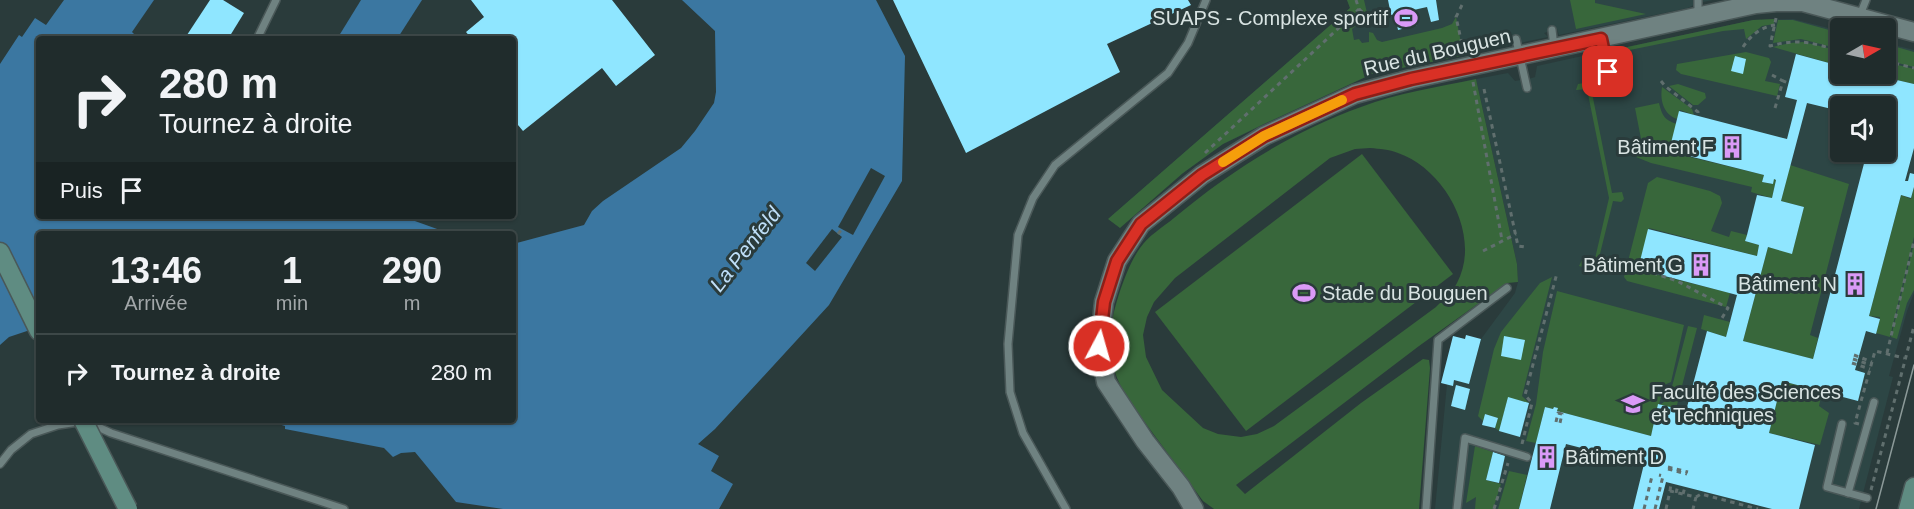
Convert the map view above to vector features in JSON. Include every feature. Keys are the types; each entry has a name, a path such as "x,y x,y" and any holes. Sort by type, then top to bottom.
{"main road":[{"path":"0,252 36,325"},
{"path":"85,423 128,509"},
{"path":"1908,509 1914,487"}],"street":[{"name":"Rue du Bouguen","path":"1194,509 1106,382 1099,346 1104,302 1117,261 1141,224 1202,175 1264,136 1355,94 1518,48 1554,49 1601,39 1698,8 1803,2 1914,32"}],"lane":[{"path":"258,36 276,0"},
{"path":"1066,509 1023,433 1010,392 1008,344 1018,235 1033,198 1055,165 1168,73 1188,43 1206,0"},
{"path":"1859,17 1866,0"},
{"path":"1552,30 1554,49"},
{"path":"1601,39 1608,72"},
{"path":"1518,48 1527,88"},
{"path":"1426,509 1438,340 1507,288"},
{"path":"1848,493 1874,402"},
{"path":"0,464 11,450 32,434 72,423"},
{"path":"89,423 111,433 344,509"},
{"path":"1842,424 1827,487 1868,498"},
{"path":"1457,509 1465,438 1527,457"}],"path":[{"path":"1356,0 1359,9 1376,25"},
{"path":"1462,5 1456,17 1462,49"},
{"path":"1200,158 1359,9"},
{"path":"1776,19 1770,46 1790,41 1830,48"},
{"path":"1743,47 1749,38 1766,26 1775,25"},
{"path":"1896,64 1914,68"},
{"path":"1772,75 1789,82"},
{"path":"1473,80 1502,240"},
{"path":"1662,81 1665,86 1698,112 1698,116"},
{"path":"1775,108 1783,81"},
{"path":"1484,89 1518,246 1525,247"},
{"path":"838,234 842,229"},
{"path":"1483,251 1516,234"},
{"path":"1887,353 1914,241"},
{"path":"1494,509 1512,452 1523,442 1532,403 1525,394 1557,273"},
{"path":"1653,273 1677,280 1728,308 1722,318"},
{"path":"1868,498 1914,326"},
{"path":"1867,426 1855,423 1875,351 1904,358"},
{"path":"1871,365 1853,359 1871,365"},
{"path":"1668,468 1688,473"},
{"path":"1654,509 1663,476 1659,475"},
{"path":"1645,504 1651,480"},
{"path":"1654,509 1660,480"},
{"path":"1666,509 1671,483"},
{"path":"1676,493 1678,485"},
{"path":"1683,494 1685,487"},
{"path":"1689,496 1690,488"},
{"path":"1648,491 1659,493"},
{"path":"1670,491 1695,497 1701,494 1758,509"},
{"path":"1693,509 1695,497"}],"shaded area":[{"path":"1347,0 1713,0 1688,8 1559,35 1557,29 1544,33 1548,37 1372,74 1223,144 1183,173 1108,219 1350,8"},
{"path":"1793,19 1830,28 1830,84 1896,84 1896,46 1914,50 1914,293 1889,376 1893,377 1859,509 1435,509 1447,384 1452,386 1454,380 1469,383 1481,339 1515,293 1518,282 1517,264 1476,79 1508,73 1515,81 1532,78 1535,77 1537,66 1587,55 1596,65 1614,60 1618,49 1753,20"}],"green space":[{"path":"1347,0 1364,0 1368,17 1352,29 1354,40 1359,39 1362,43 1369,42 1369,32 1382,42 1442,28 1452,24 1456,17 1462,48 1465,48 1466,55 1372,74 1223,144 1183,173 1120,228 1108,219 1350,8"},
{"path":"1570,0 1595,0 1595,3 1646,14 1576,29"},
{"path":"1774,19 1774,24 1762,26 1746,39 1744,29 1723,31 1620,52 1617,61 1614,60 1618,49 1753,20"},
{"path":"1778,20 1793,20 1830,30 1830,46 1801,39 1773,43"},
{"path":"1803,42 1830,49 1830,63 1773,47"},
{"path":"1896,47 1914,52 1914,67 1896,62"},
{"path":"1746,52 1769,58 1771,62 1765,81 1780,84 1777,96 1681,74 1676,70 1677,64"},
{"path":"1896,64 1914,69 1914,84 1896,80"},
{"path":"1476,79 1517,264 1518,282 1507,283 1419,346 1236,485 1245,494 1361,403 1423,359 1429,360 1430,368 1419,509 1214,509 1203,501 1124,393 1113,366 1109,338 1120,291 1134,257 1151,236 1195,201 1239,169 1286,141 1336,117 1375,102","holes":["1370,148 1395,152 1415,161 1431,173 1444,189 1462,225 1465,245 1464,265 1457,283 1436,307 1274,426 1257,434 1241,437 1218,434 1203,428 1162,390 1146,357 1143,335 1147,317 1154,302 1175,278 1330,158 1355,149"]},
{"path":"1596,81 1601,86 1591,88 1612,193 1622,192 1624,199 1621,202 1613,201 1598,262 1608,265 1601,272 1579,266 1582,260 1594,263 1609,198 1587,89 1576,90 1578,84"},
{"path":"1678,84 1705,93 1706,98 1698,105 1693,105 1669,86"},
{"path":"1662,87 1692,109 1694,115 1680,110 1677,119 1668,114 1662,102"},
{"path":"1659,103 1664,116 1677,124 1669,152 1764,175 1762,182 1772,184 1774,179 1776,180 1772,198 1751,192 1752,187 1651,163 1631,155 1631,152 1643,149 1635,108"},
{"name":"Stade du Bouguen","path":"1362,154 1453,274 1246,431 1155,312"},
{"path":"1790,165 1849,184 1810,335 1818,338 1813,359 1743,341 1768,247 1792,253 1804,207 1781,201"},
{"path":"1657,177 1710,191 1720,196 1722,203 1711,231 1729,237 1731,231 1747,235 1745,241 1759,245 1757,256 1649,228 1638,270 1730,293 1726,307 1627,281 1624,277 1648,183"},
{"path":"1914,187 1914,237 1890,337 1876,333 1880,317 1869,316 1901,195 1911,199"},
{"path":"1914,243 1914,290 1907,303 1897,339 1891,337"},
{"path":"1552,277 1522,396 1529,403 1508,398 1499,431 1495,428 1498,418 1485,414 1483,421 1478,416 1494,349 1501,332 1540,283"},
{"path":"1557,291 1684,325 1671,382 1664,385 1651,436 1557,411 1558,408 1545,407 1536,443 1526,441 1536,404 1543,352"},
{"path":"1704,315 1730,322 1726,337 1701,329"},
{"path":"1688,326 1697,328 1676,409 1660,405 1669,398"},
{"path":"1782,381 1822,392 1819,406 1829,413 1820,445 1769,433"},
{"path":"1475,446 1493,452 1486,480 1501,484 1493,509 1475,509 1476,497 1466,503"},
{"path":"1509,471 1527,475 1519,509 1498,509"}],"water":[{"path":"64,0 154,0 132,32 136,36 36,36 36,219 409,219 443,231 36,231 36,328 9,337 0,345 0,64 19,35 22,37 35,18 46,25"},
{"path":"361,0 422,0 399,36 339,36"},
{"name":"La Penfeld","path":"682,0 876,0 905,56 902,181 829,305 715,429 698,444 719,456 711,471 733,484 719,509 503,509 456,502 415,452 401,453 393,457 384,448 285,429 285,426 275,423 516,423 516,243 584,225 592,211 603,201 681,148 714,103 716,92 715,31"}],"pier":[{"path":"871,168 885,176 853,235 838,227"},
{"path":"832,229 842,237 815,271 806,263"}],"building":[{"path":"210,0 223,0 244,13 230,36 186,36"},
{"path":"471,0 612,0 655,55 616,86 602,68 523,131 516,123 516,36 469,36 466,32 484,17"},
{"path":"893,0 1188,0 1191,5 1107,44 1120,72 966,153"},
{"name":"SUAPS - Complexe sportif","path":"1388,0 1436,0 1439,20 1431,22 1427,7 1418,9 1414,10 1417,25 1398,30 1395,14 1391,15"},
{"path":"1796,54 1830,63 1830,84 1896,84 1896,80 1914,84 1914,148 1905,181 1908,181 1910,173 1914,174 1914,187 1911,198 1901,195 1869,316 1880,319 1876,334 1866,331 1855,370 1865,373 1858,401 1782,381 1769,433 1815,445 1799,509 1772,509 1666,482 1659,509 1633,509 1644,464 1566,444 1550,509 1519,509 1545,407 1558,408 1557,411 1651,436 1658,404 1686,411 1707,331 1726,337 1737,295 1638,269 1648,229 1757,256 1759,245 1745,241 1757,195 1772,198 1776,180 1774,179 1773,184 1762,182 1764,175 1669,151 1679,111 1787,139 1797,100 1785,97","holes":["1830,96 1896,96 1896,162 1864,162 1813,359 1743,341 1768,247 1792,254 1804,207 1781,201 1807,103 1830,109"]},
{"path":"1735,56 1746,59 1743,74 1731,71"},
{"path":"1466,335 1481,339 1469,384 1454,380 1453,386 1441,383 1453,336 1465,339"},
{"path":"1504,336 1525,340 1521,360 1501,356"},
{"path":"1456,385 1470,389 1465,410 1451,406"},
{"path":"1508,397 1529,403 1520,437 1499,431"},
{"path":"1485,414 1498,418 1495,428 1482,425"},
{"path":"1493,452 1505,456 1499,483 1486,480"}],"tram line":[{"path":"1876,509 1914,365"}],"slow traffic":[{"path":"1223,162 1264,136 1342,100"}],"place":[{"name":"SUAPS - Complexe sportif","path":"1406,18"},
{"name":"Bâtiment F","path":"1732,147"},
{"name":"Bâtiment G","path":"1701,265"},
{"name":"Bâtiment N","path":"1855,284"},
{"name":"Stade du Bouguen","path":"1304,293"},
{"name":"Faculté des Sciences et Techniques","path":"1633,404"},
{"name":"Bâtiment D","path":"1547,457"}],"route":[{"path":"1099,346 1104,302 1117,261 1141,224 1202,175 1264,136 1355,94 1411,79 1601,39 1608,72"}]}
